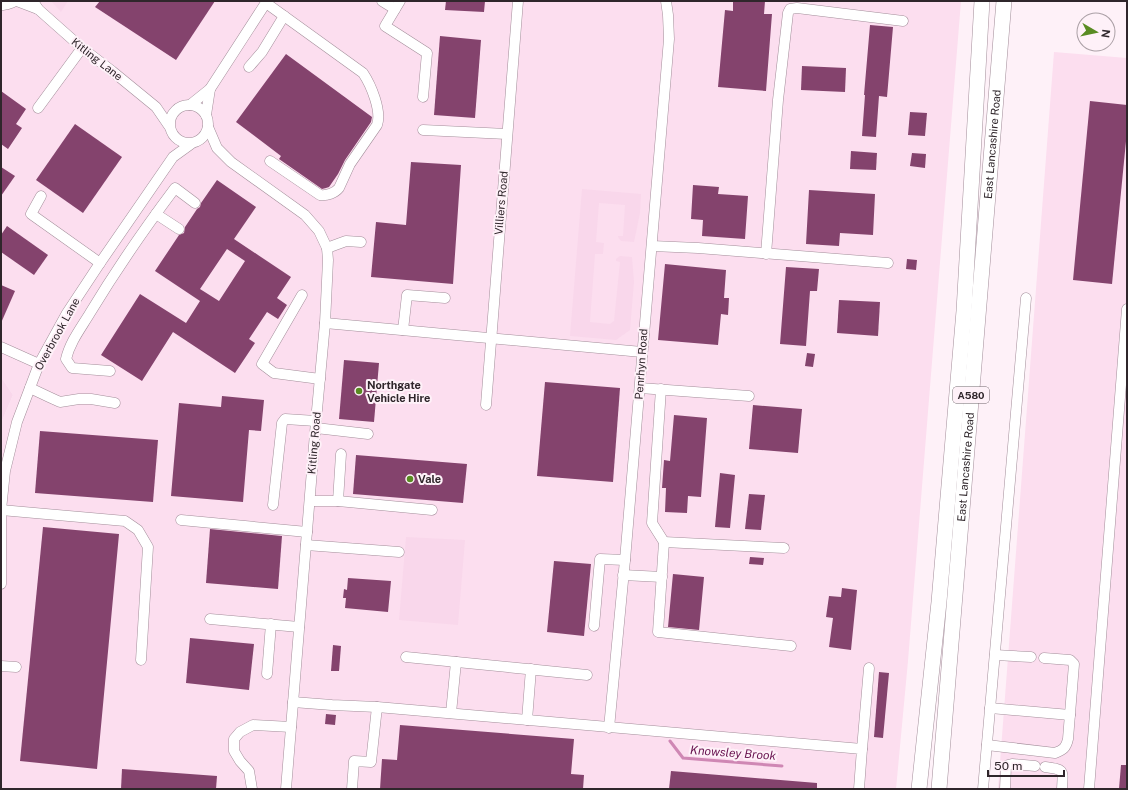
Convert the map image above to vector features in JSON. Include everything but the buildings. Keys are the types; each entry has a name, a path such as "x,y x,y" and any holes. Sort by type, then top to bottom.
{"highway":[{"name":"East Lancashire Road","path":"919,789 931,691 964,311 982,1"},
{"name":"East Lancashire Road","path":"939,789 1004,1"}],"main road":[{"path":"1,4 12,1"}],"street":[{"name":"Kitling Lane","path":"17,1 36,5 82,48 156,107 169,126"},
{"path":"382,1 398,5 385,26 427,53 423,97"},
{"name":"Villiers Road","path":"486,405 490,338 518,1"},
{"name":"Penrhyn Road","path":"609,728 640,388 669,39 666,1"},
{"path":"190,105 210,89 266,2 363,73 368,79 378,112 377,125 350,164 337,191 324,196 320,195 270,161"},
{"path":"766,254 778,100 788,13 790,9 797,8 903,21"},
{"path":"249,67 262,52 284,16"},
{"path":"38,108 82,48"},
{"path":"206,115 210,89"},
{"path":"185,105 190,105 196,106 202,110 208,121 206,133 202,138 194,143 184,144 174,137 170,132 169,126 172,114 177,109 185,105"},
{"path":"156,107 177,109"},
{"name":"Kitling Road","path":"208,127 217,148 231,162 305,215 319,231 327,248 328,260 325,324 286,789"},
{"path":"423,130 507,134"},
{"path":"174,137 174,157"},
{"name":"Kitling Road","path":"194,143 217,148"},
{"name":"Overbrook Lane","path":"1,584 1,510 5,471 17,422 39,364 67,313 149,192 174,157 194,143"},
{"path":"110,371 72,368 66,359 68,349 98,301 175,188 195,203"},
{"path":"149,192 163,204"},
{"path":"41,196 30,214 100,263"},
{"path":"156,214 179,230"},
{"path":"327,248 346,241 361,242"},
{"path":"652,246 888,263"},
{"path":"82,290 98,301"},
{"path":"302,295 262,364 274,373 320,380"},
{"path":"403,330 407,295 445,298"},
{"path":"983,789 1026,298"},
{"path":"1089,789 1127,309"},
{"path":"325,324 642,352"},
{"path":"1,347 39,364"},
{"path":"30,388 60,402 91,399 115,403"},
{"path":"640,388 749,396"},
{"path":"661,389 652,523 664,542 658,632 791,646"},
{"path":"273,505 282,423 285,419 368,434"},
{"path":"338,501 341,454"},
{"path":"310,501 338,501 432,510"},
{"path":"1,510 125,521 138,530 148,548 141,660"},
{"path":"181,520 307,532"},
{"path":"664,542 784,548"},
{"path":"306,545 400,552"},
{"path":"594,626 600,559 625,560"},
{"path":"623,575 662,577"},
{"path":"210,619 299,627"},
{"path":"267,674 271,624"},
{"path":"995,655 1031,657"},
{"path":"406,657 587,674"},
{"path":"987,746 1054,753 1062,751 1066,747 1068,739 1074,664 1070,660 1044,658"},
{"path":"451,713 456,662"},
{"path":"1,666 16,667"},
{"path":"860,789 869,668"},
{"path":"527,720 531,669"},
{"path":"293,702 332,706 377,707 451,713 862,750"},
{"path":"352,789 354,761 371,762 377,707"},
{"path":"990,708 1070,715"},
{"path":"252,789 249,771 234,752 234,739 240,732 253,725 291,727"},
{"path":"1005,789 1006,768 1008,765 1012,764 1060,769 1063,774 1062,789"}],"shaded area":[{"path":"1,1 961,1 908,661 896,789 1,789 1,423 13,395 1,377"},
{"path":"51,1 68,1 61,12"},
{"path":"1054,52 1127,58 1127,789 998,789"},
{"path":"582,189 641,194 640,213 634,242 621,241 618,237 623,236 625,205 599,203 596,242 604,243 603,254 595,254 590,322 610,324 614,321 620,262 616,261 616,259 620,256 632,257 634,282 630,330 616,340 570,336"},
{"path":"1,377 13,395 1,423"},
{"path":"406,537 465,540 458,625 399,620"}],"waterway":[{"name":"Knowsley Brook","path":"670,741 683,758 782,766"}],"place":[{"name":"Northgate Vehicle Hire","path":"359,391"},
{"name":"Vale","path":"410,479"}]}
